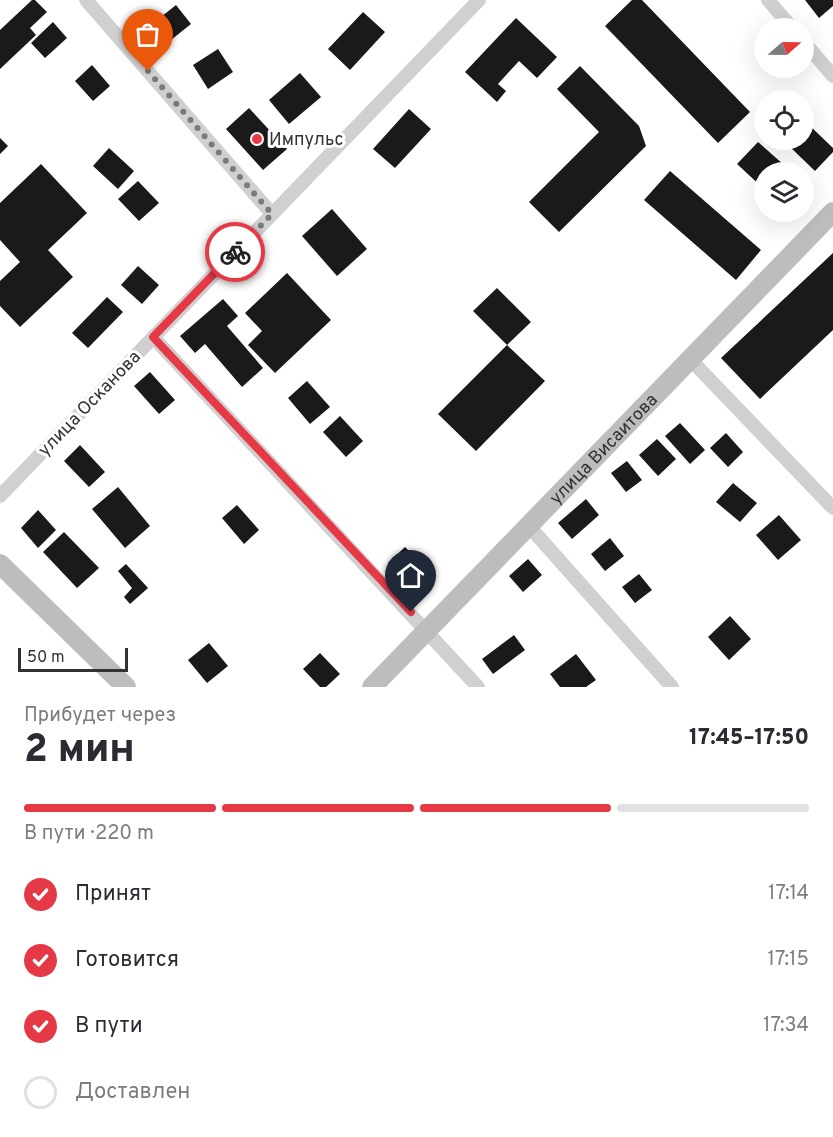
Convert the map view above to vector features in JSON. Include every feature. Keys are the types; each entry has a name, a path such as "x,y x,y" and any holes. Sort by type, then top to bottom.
{"street":[{"path":"86,0 272,214"},
{"name":"улица Осканова","path":"0,496 479,0"},
{"path":"768,0 783,18"},
{"path":"814,54 833,76"},
{"name":"улица Висаитова","path":"372,687 833,212"},
{"path":"153,337 478,687"},
{"path":"690,359 833,508"},
{"path":"528,525 672,687"},
{"path":"0,564 126,687"}],"building":[{"path":"32,0 35,0 47,12 30,28 36,35 0,69 0,30"},
{"path":"632,0 642,0 750,112 718,143 605,26"},
{"path":"805,0 833,0 833,6 819,18"},
{"path":"176,5 191,24 166,44 151,25"},
{"path":"363,12 385,32 350,70 328,49"},
{"path":"516,18 557,57 537,78 519,61 498,84 506,91 497,102 465,72"},
{"path":"53,22 67,38 45,58 31,43"},
{"path":"218,49 233,72 208,89 193,65"},
{"path":"92,65 110,86 93,101 75,81"},
{"path":"580,66 639,126 646,146 559,232 529,202 599,132 557,89"},
{"path":"300,73 321,97 289,124 269,100"},
{"name":"Импульс","path":"249,108 287,149 263,170 226,129"},
{"path":"409,109 431,129 395,168 373,149"},
{"path":"814,130 833,148 833,152 815,171 814,162 806,162 793,150 814,150"},
{"path":"0,138 8,146 0,154"},
{"path":"754,146 754,150 767,150 781,162 754,162 754,180 737,164"},
{"path":"109,148 134,171 118,189 93,166"},
{"path":"41,164 87,213 48,250 73,277 20,327 0,306 0,281 20,262 0,240 0,203"},
{"path":"670,171 761,250 736,280 644,200"},
{"path":"138,181 159,203 139,221 118,199"},
{"path":"332,209 367,249 337,276 302,236"},
{"path":"833,253 833,330 760,399 721,358"},
{"path":"138,266 159,285 142,304 121,285"},
{"path":"287,273 331,320 275,373 248,345 262,331 245,313"},
{"path":"497,288 531,322 507,345 473,311"},
{"path":"107,297 123,312 88,348 72,333"},
{"path":"223,299 238,316 227,326 263,368 242,387 205,344 195,353 180,336"},
{"path":"507,345 545,381 476,451 438,414"},
{"path":"150,372 175,400 159,414 134,386"},
{"path":"307,381 330,407 310,424 288,398"},
{"path":"340,416 363,441 346,457 323,432"},
{"path":"680,423 705,450 690,464 665,436"},
{"path":"726,433 743,452 728,467 710,448"},
{"path":"657,439 676,459 658,476 639,455"},
{"path":"80,445 105,472 89,487 64,461"},
{"path":"627,461 642,480 626,492 611,473"},
{"path":"733,483 757,503 740,522 716,502"},
{"path":"118,487 150,526 125,548 92,509"},
{"path":"586,499 599,515 572,539 558,523"},
{"path":"237,505 259,530 244,544 222,518"},
{"path":"38,510 56,530 38,548 21,528"},
{"path":"779,515 801,540 778,560 756,535"},
{"path":"64,532 99,568 77,588 43,552"},
{"path":"610,538 624,556 605,571 591,554"},
{"path":"405,547 421,563 404,579 388,563"},
{"path":"528,559 542,575 523,592 509,576"},
{"path":"126,564 148,588 130,604 124,597 132,588 118,571"},
{"path":"639,574 652,590 635,603 622,587"},
{"path":"730,616 751,639 729,660 708,637"},
{"path":"514,635 525,650 493,674 482,659"},
{"path":"209,643 228,666 207,683 188,660"},
{"path":"320,653 340,674 326,687 320,687 303,669"},
{"path":"576,654 596,680 586,687 560,687 550,674"}],"way so far":[{"path":"148,71 272,214 235,252"}],"place":[{"name":"Импульс","path":"257,139"}],"route":[{"path":"235,252 153,337 411,612"}]}
